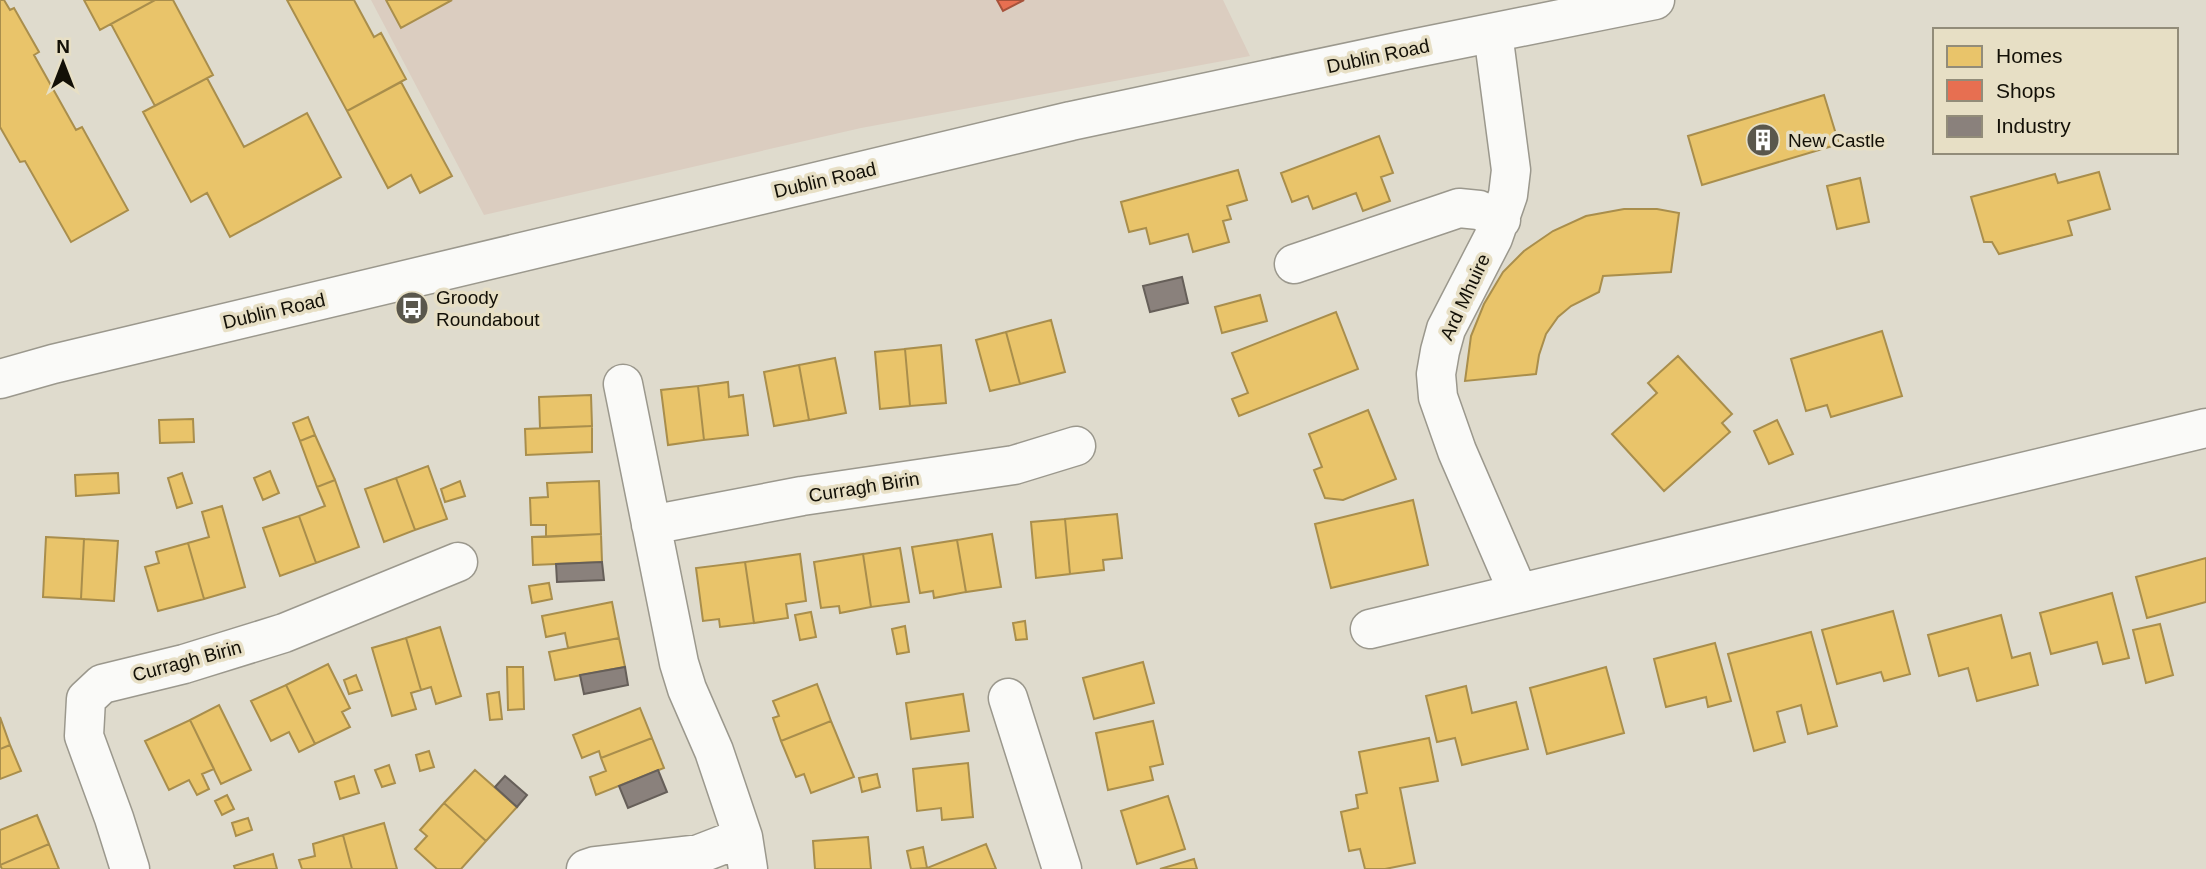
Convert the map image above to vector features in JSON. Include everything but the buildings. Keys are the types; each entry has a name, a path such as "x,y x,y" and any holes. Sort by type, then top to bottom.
{"street":[{"name":"Dublin Road","path":"0,379 53,364 1071,121 1655,0"},
{"name":"Ard Mhuire","path":"1493,33 1511,170 1508,195 1501,220 1447,329 1436,374 1438,397 1457,451 1518,592"},
{"path":"1294,264 1460,208 1479,210 1501,220"},
{"path":"586,869 699,854 746,853 714,751 687,689 681,668 623,384"},
{"path":"1370,629 2206,428"},
{"name":"Curragh Birin","path":"651,525 809,495 1014,465 1076,446"},
{"name":"Curragh Birin","path":"130,869 84,736 86,699 102,684 184,664 274,636 458,562"},
{"path":"1008,698 1062,869"}],"shaded area":[{"path":"371,0 1223,0 1250,56 861,128 484,215"}],"place":[{"name":"New Castle","path":"1763,140"},
{"name":"Groody Roundabout","path":"412,308"}]}
